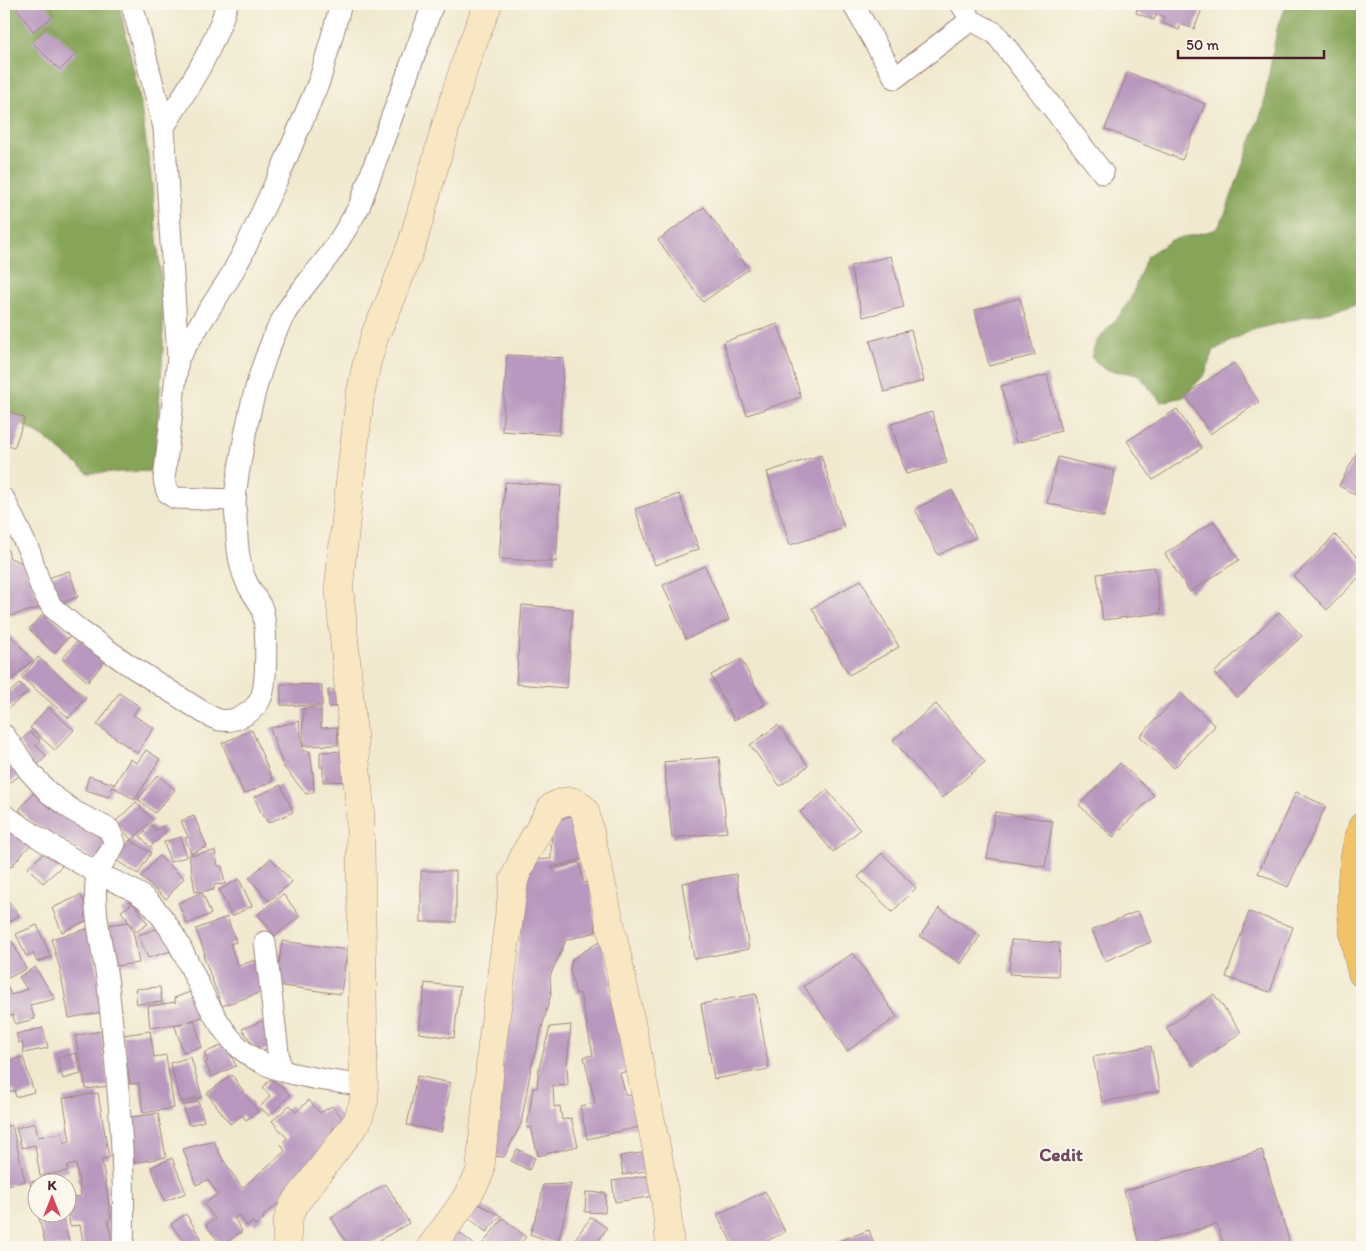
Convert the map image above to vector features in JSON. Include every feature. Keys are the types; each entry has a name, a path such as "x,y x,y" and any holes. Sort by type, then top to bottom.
{"main road":[{"path":"287,1247 287,1222 293,1206 357,1122 364,1101 360,809 339,585 360,396 375,336 412,241 468,55 488,4"},
{"path":"431,1247 473,1188 480,1172 493,1036 514,880 544,817 552,807 571,801 580,804 585,811 609,918 659,1162 669,1223 670,1247"},
{"path":"1362,827 1354,857 1350,900 1356,952 1362,973"}],"street":[{"path":"132,4 164,127 178,358 164,480 167,492 175,498 235,500"},
{"path":"164,127 198,72 216,36 227,4"},
{"path":"178,358 230,277 282,171 320,79 341,4"},
{"path":"4,499 30,553 41,588 52,607 102,646 206,714 220,720 231,720 243,716 259,703 264,684 264,621 262,609 247,583 241,566 237,541 235,500 246,424 257,382 268,351 286,312 302,288 328,257 359,206 433,4"},
{"path":"853,4 895,78 966,12 995,33 1103,174"},
{"path":"4,734 29,771 49,793 68,808 109,829 116,842 97,873 96,903 107,979 123,1138 125,1206 123,1247"},
{"path":"4,815 97,873 147,900 169,926 200,990 226,1032 241,1049 253,1057 280,1069 364,1086"},
{"path":"265,942 280,1069"}],"green space":[{"path":"4,4 119,4 139,94 151,176 163,300 163,351 154,471 88,473 45,438 4,414"},
{"path":"1287,4 1362,4 1362,303 1252,330 1214,350 1205,374 1184,397 1161,402 1138,374 1105,370 1091,357 1096,342 1119,316 1130,300 1147,256 1172,240 1214,230 1219,226 1263,108 1277,29"}],"building":[{"path":"14,4 45,4 54,16 33,31"},
{"path":"1129,4 1204,4 1194,29 1181,24 1179,30 1162,23 1164,17 1156,14 1154,20 1136,13 1138,7"},
{"path":"48,26 77,53 60,70 32,42"},
{"path":"1128,72 1205,104 1182,160 1105,129"},
{"path":"704,207 749,269 703,302 658,240"},
{"path":"891,256 904,307 863,317 850,266"},
{"path":"1020,298 1035,355 989,366 975,310"},
{"path":"778,324 801,397 747,415 723,342"},
{"path":"911,330 924,381 884,392 870,341"},
{"path":"507,355 564,358 559,435 502,431"},
{"path":"1234,363 1259,402 1210,434 1185,395"},
{"path":"1047,375 1061,431 1016,443 1001,386"},
{"path":"1177,409 1202,448 1153,480 1127,441"},
{"path":"4,410 25,418 14,448 4,444"},
{"path":"932,412 947,463 906,474 891,424"},
{"path":"1362,443 1362,498 1339,486"},
{"path":"821,455 844,528 790,545 767,472"},
{"path":"1058,457 1115,471 1104,517 1047,503"},
{"path":"505,482 561,486 556,562 499,559"},
{"path":"952,490 976,537 938,555 915,509"},
{"path":"679,494 699,549 655,565 635,509"},
{"path":"1214,521 1239,560 1190,592 1165,554"},
{"path":"1335,535 1362,562 1362,574 1327,610 1294,577"},
{"path":"4,536 10,558 23,563 42,607 11,616 4,594"},
{"path":"705,566 729,620 686,639 663,585"},
{"path":"1155,567 1161,613 1103,620 1097,574"},
{"path":"69,571 78,597 57,604 48,578"},
{"path":"861,580 899,647 849,675 812,608"},
{"path":"522,605 573,609 567,688 516,684"},
{"path":"46,611 71,635 54,653 29,629"},
{"path":"1279,612 1302,636 1237,698 1214,673"},
{"path":"10,635 33,660 11,680 4,673 4,641"},
{"path":"79,639 105,661 88,682 62,659"},
{"path":"38,657 86,698 69,718 21,677"},
{"path":"741,659 765,705 734,720 711,675"},
{"path":"20,683 28,692 4,712 4,685 10,692"},
{"path":"281,684 322,685 322,706 281,705"},
{"path":"328,690 346,690 347,706 329,707"},
{"path":"119,693 139,706 133,715 154,728 137,753 97,725"},
{"path":"1181,693 1215,726 1174,768 1140,736"},
{"path":"936,704 985,762 942,798 893,740"},
{"path":"48,707 74,730 55,750 30,728"},
{"path":"303,708 321,708 321,728 337,727 338,745 303,746"},
{"path":"299,721 303,751 310,751 313,774 314,792 306,794 283,766 270,728"},
{"path":"778,725 808,766 780,786 750,745"},
{"path":"252,730 273,781 244,794 222,743"},
{"path":"30,732 40,740 36,746 47,756 34,768 19,742"},
{"path":"4,748 15,761 4,771"},
{"path":"146,750 160,759 135,800 113,787 130,759 137,763"},
{"path":"349,751 351,781 323,782 320,752"},
{"path":"719,757 727,832 672,838 664,762"},
{"path":"1120,763 1154,795 1113,837 1079,805"},
{"path":"18,764 24,773 7,784 4,779 4,773"},
{"path":"158,775 175,790 155,813 138,799"},
{"path":"89,776 114,784 109,797 85,790"},
{"path":"281,785 293,812 268,823 265,817 263,817 254,797"},
{"path":"827,790 860,830 833,852 800,812"},
{"path":"1296,792 1326,806 1288,887 1258,873"},
{"path":"33,793 47,806 110,843 98,862 32,822 19,810"},
{"path":"136,802 153,820 132,840 115,822"},
{"path":"995,812 1053,821 1045,867 987,858"},
{"path":"577,814 583,859 552,867 552,869 579,862 584,883 591,882 596,932 566,940 550,976 551,994 531,1068 521,1124 504,1157 490,1156 530,860 551,859 552,822"},
{"path":"194,816 207,847 191,853 185,838 188,837 181,821"},
{"path":"151,825 156,830 161,826 166,832 150,847 140,836"},
{"path":"11,828 30,845 11,867 4,861 4,837"},
{"path":"181,837 186,857 170,862 164,842"},
{"path":"130,840 151,853 138,874 117,861"},
{"path":"47,850 62,866 43,883 28,868"},
{"path":"215,851 218,866 222,866 225,884 214,885 214,890 195,892 189,855"},
{"path":"882,853 916,888 892,912 858,877"},
{"path":"159,856 184,878 166,899 141,877"},
{"path":"271,858 292,882 269,901 249,878"},
{"path":"421,871 456,871 456,922 421,922"},
{"path":"736,874 749,949 694,959 682,883"},
{"path":"239,879 252,906 232,916 219,890"},
{"path":"202,892 211,914 187,924 178,903"},
{"path":"283,894 300,916 275,936 258,914"},
{"path":"4,895 19,915 4,926"},
{"path":"81,895 91,919 62,932 52,908"},
{"path":"133,903 148,924 136,932 121,911"},
{"path":"939,908 980,936 961,964 920,936"},
{"path":"1138,911 1151,942 1105,961 1092,930"},
{"path":"1249,912 1293,927 1270,992 1226,977"},
{"path":"227,917 236,942 230,944 238,966 255,960 265,991 222,1006 203,955 205,954 196,929"},
{"path":"128,922 134,935 139,963 114,966 108,925"},
{"path":"37,925 51,957 37,962 33,953 26,956 16,934"},
{"path":"159,928 174,950 148,958 138,935"},
{"path":"87,929 95,959 103,1012 69,1018 60,969 51,939"},
{"path":"602,940 613,985 609,986 624,1048 632,1070 620,1073 626,1096 636,1094 643,1126 587,1139 580,1106 595,1103 584,1057 593,1055 580,993 576,994 570,970 572,959"},
{"path":"1011,940 1060,943 1058,976 1009,974"},
{"path":"12,941 26,969 4,980 4,945"},
{"path":"282,941 347,950 341,994 276,985"},
{"path":"853,953 897,1017 847,1051 804,986"},
{"path":"35,967 55,999 30,1005 35,1019 15,1024 13,1015 4,1018 4,987 7,986 11,995 27,989 19,977"},
{"path":"425,983 460,987 454,1038 419,1033"},
{"path":"160,987 162,1002 137,1004 135,989"},
{"path":"193,991 202,1017 188,1022 194,1020 202,1047 183,1052 175,1026 183,1023 150,1028 148,1006 176,1002 174,998"},
{"path":"756,994 769,1069 714,1079 701,1004"},
{"path":"1214,994 1241,1032 1194,1066 1166,1028"},
{"path":"267,1019 272,1048 258,1052 242,1029"},
{"path":"571,1025 567,1064 568,1085 553,1086 554,1107 560,1106 562,1120 571,1118 578,1146 538,1156 531,1127 527,1128 533,1088 537,1088 539,1068 550,1027"},
{"path":"43,1028 48,1048 24,1053 22,1042 19,1043 16,1034"},
{"path":"101,1031 108,1086 86,1089 75,1036"},
{"path":"150,1031 154,1057 166,1055 174,1108 143,1113 139,1083 130,1084 123,1035"},
{"path":"226,1044 236,1066 212,1077 205,1063 208,1061 204,1053"},
{"path":"1151,1046 1160,1091 1102,1102 1093,1057"},
{"path":"76,1053 81,1074 63,1079 57,1058"},
{"path":"23,1057 34,1092 16,1097 14,1090 9,1092 4,1075 4,1063"},
{"path":"191,1057 202,1097 181,1102 170,1063"},
{"path":"232,1075 258,1112 246,1120 242,1115 230,1124 207,1093"},
{"path":"417,1076 451,1083 441,1132 407,1125"},
{"path":"270,1079 290,1095 269,1116 260,1107 270,1096 263,1088"},
{"path":"98,1093 109,1158 102,1159 111,1219 108,1220 113,1247 84,1247 80,1225 70,1226 70,1224 78,1224 78,1197 81,1196 76,1164 67,1166 68,1171 40,1174 35,1145 22,1148 16,1128 35,1123 38,1137 62,1133 64,1143 70,1141 63,1098"},
{"path":"309,1100 320,1113 332,1106 347,1123 336,1130 334,1127 325,1147 286,1197 263,1216 264,1218 255,1225 253,1222 247,1226 239,1215 234,1218 242,1231 222,1246 206,1225 215,1219 204,1204 218,1194 208,1180 196,1185 183,1149 214,1141 220,1155 242,1188 285,1151 281,1144 287,1138 272,1121 290,1105 296,1112"},
{"path":"198,1101 204,1121 189,1125 183,1105"},
{"path":"158,1113 166,1157 134,1163 127,1118"},
{"path":"12,1125 25,1181 4,1186 4,1127"},
{"path":"517,1149 535,1158 529,1170 511,1161"},
{"path":"1262,1150 1291,1247 1224,1247 1217,1224 1140,1246 1124,1191"},
{"path":"648,1152 651,1170 623,1175 620,1156"},
{"path":"172,1158 186,1193 165,1201 151,1167"},
{"path":"652,1175 655,1196 615,1202 612,1181"},
{"path":"386,1184 409,1223 368,1247 349,1247 331,1217"},
{"path":"571,1184 558,1244 530,1234 540,1203 543,1185"},
{"path":"765,1191 785,1232 755,1247 734,1247 717,1215"},
{"path":"586,1192 606,1193 605,1213 585,1212"},
{"path":"475,1202 501,1216 486,1232 465,1215"},
{"path":"186,1214 201,1238 187,1247 171,1224"},
{"path":"591,1217 607,1228 594,1247 578,1247 572,1243"},
{"path":"503,1218 526,1237 517,1247 480,1247"},
{"path":"40,1224 64,1224 70,1246 46,1247"},
{"path":"453,1228 475,1245 474,1247 446,1247"},
{"path":"869,1230 875,1247 823,1247"}],"district":[{"name":"Cedit","path":"1061,1154"}]}
